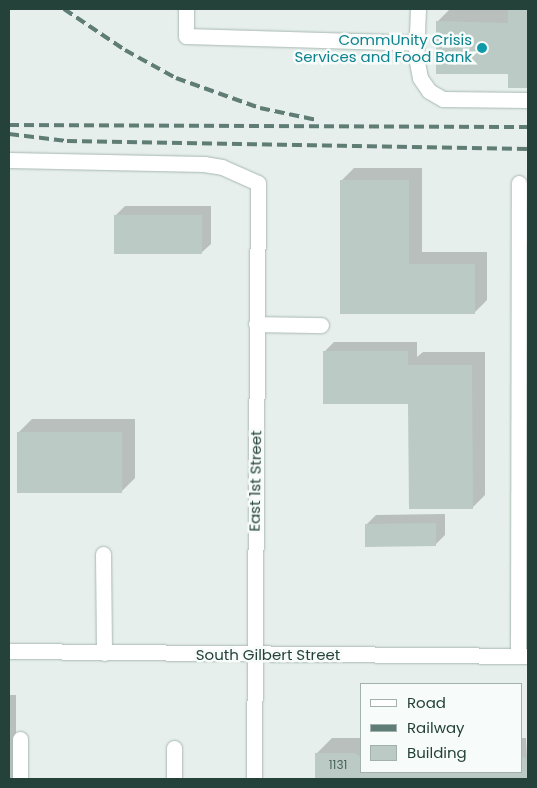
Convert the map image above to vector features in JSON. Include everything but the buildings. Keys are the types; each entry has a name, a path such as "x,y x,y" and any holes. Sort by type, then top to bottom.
{"street":[{"path":"186,9 186,36 416,43"},
{"path":"417,11 416,43 420,78 429,91 443,99 528,100"},
{"name":"East 1st Street","path":"9,160 204,164 222,167 258,183 254,779"},
{"path":"519,183 523,656"},
{"path":"256,324 321,325"},
{"path":"103,554 104,653"},
{"name":"South Gilbert Street","path":"9,651 254,655 523,656"},
{"path":"20,739 20,779"},
{"path":"174,748 174,779"}],"railway":[{"path":"64,9 125,50 176,78 260,108 317,120"},
{"path":"9,125 528,127"},
{"path":"9,134 67,141 528,149"}],"place":[{"name":"CommUnity Crisis Services and Food Bank","path":"482,48"}]}
